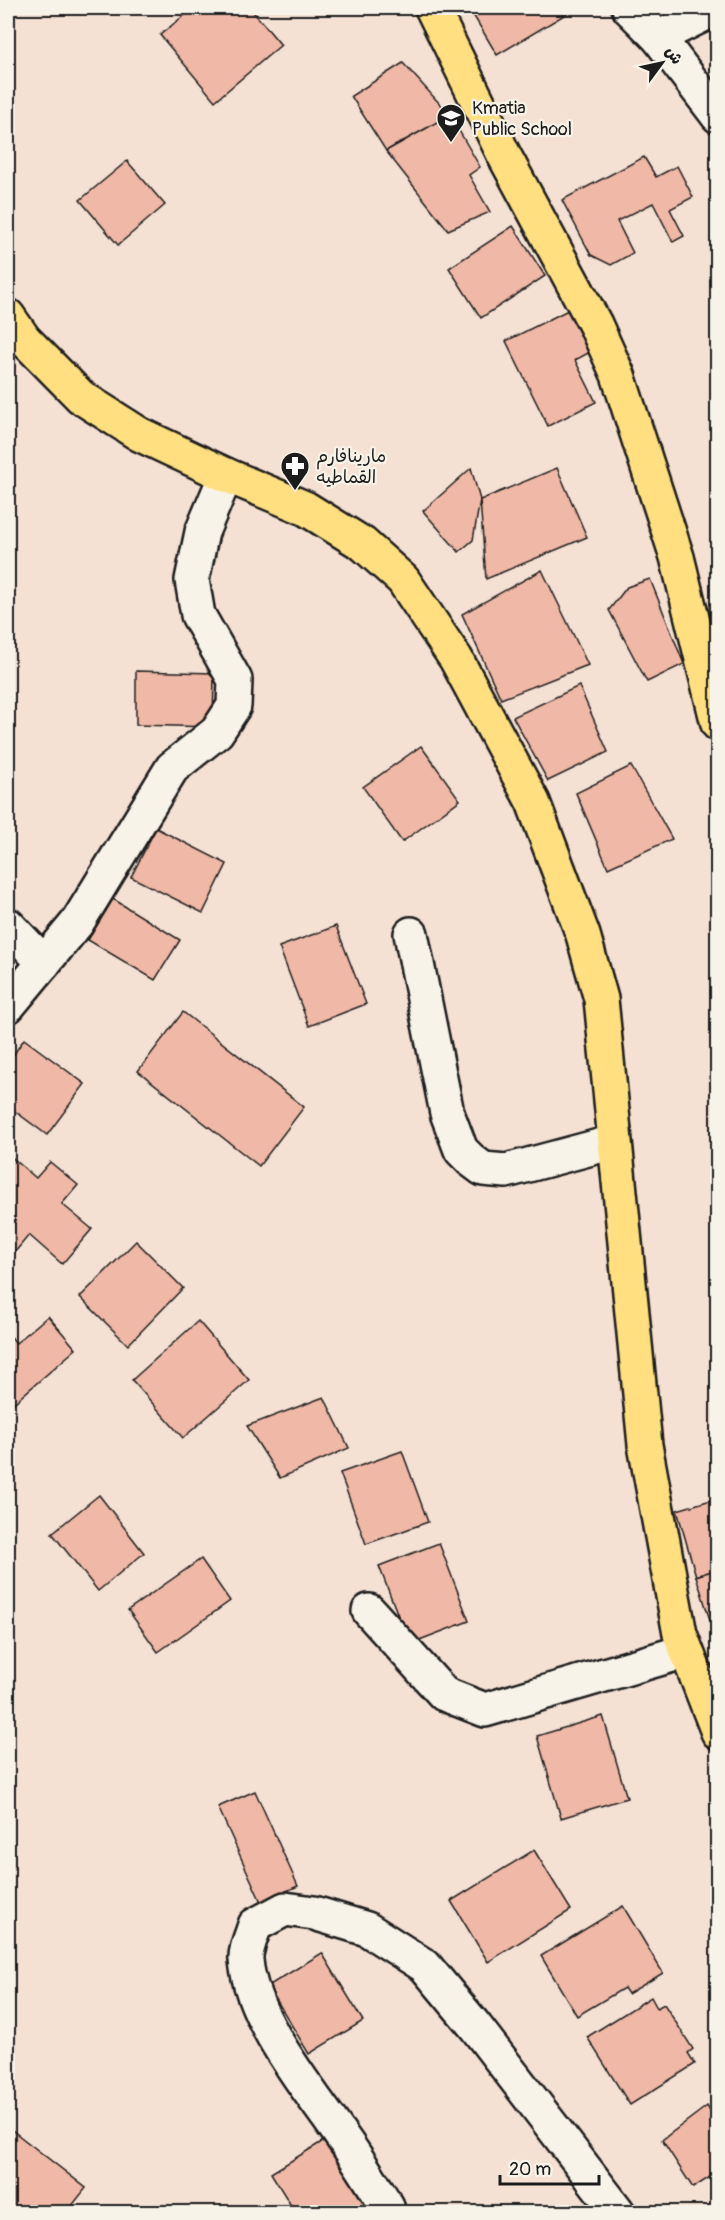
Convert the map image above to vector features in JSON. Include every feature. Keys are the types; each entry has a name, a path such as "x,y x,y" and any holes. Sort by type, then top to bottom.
{"main road":[{"path":"432,8 505,157 595,324 618,375 677,557 717,724"},
{"path":"8,316 24,339 81,397 139,434 226,475 305,508 363,544 403,580 456,659 533,802 583,935 601,999 645,1445 680,1634 717,1732"}],"street":[{"path":"629,8 658,37 717,116"},
{"path":"658,37 717,8"},
{"path":"8,1006 77,923 172,768 217,732 234,706 235,680 198,615 192,580 201,532 226,475"},
{"path":"8,925 44,963"},
{"path":"411,934 447,1113 461,1150 483,1169 506,1171 614,1142"},
{"path":"369,1611 444,1694 485,1710 686,1652"},
{"path":"387,2206 342,2136 303,2086 261,2010 252,1987 246,1958 255,1925 285,1910 314,1913 367,1929 424,1966 475,2026 618,2212"}],"building":[{"path":"193,8 250,8 281,45 215,101 160,35"},
{"path":"469,8 576,8 497,55"},
{"path":"403,63 450,115 386,151 351,96"},
{"path":"450,115 480,167 469,175 490,212 448,230 386,151"},
{"path":"644,157 656,177 677,166 693,197 670,209 684,236 673,242 653,203 617,221 633,253 611,265 591,255 562,200"},
{"path":"127,161 165,205 118,245 80,200"},
{"path":"513,226 545,276 481,318 449,268"},
{"path":"568,310 596,349 575,360 596,402 548,426 506,341"},
{"path":"471,468 480,500 473,540 459,552 423,511"},
{"path":"557,468 587,537 486,579 480,500"},
{"path":"542,570 588,665 501,699 462,614"},
{"path":"650,579 684,664 647,682 609,610 627,587"},
{"path":"136,671 214,673 213,727 136,725"},
{"path":"579,686 608,752 548,781 513,717"},
{"path":"421,746 460,800 402,842 363,787"},
{"path":"631,766 672,839 608,868 576,793"},
{"path":"156,828 227,864 203,913 131,877"},
{"path":"113,899 180,940 155,980 88,940"},
{"path":"336,926 366,1004 309,1026 279,947"},
{"path":"183,1012 304,1107 259,1166 138,1071"},
{"path":"24,1039 85,1084 47,1135 8,1106 8,1063"},
{"path":"8,1154 36,1178 50,1162 78,1185 62,1204 92,1229 62,1264 29,1235 15,1252 8,1246"},
{"path":"136,1241 183,1288 128,1345 80,1297"},
{"path":"48,1316 76,1349 8,1408 8,1333 16,1343"},
{"path":"198,1321 249,1380 183,1438 132,1380"},
{"path":"324,1397 349,1448 280,1478 247,1426"},
{"path":"402,1451 428,1522 366,1544 340,1473"},
{"path":"99,1495 144,1553 98,1591 52,1533"},
{"path":"718,1498 718,1569 696,1576 677,1510"},
{"path":"439,1543 469,1621 409,1644 379,1566"},
{"path":"201,1559 230,1601 158,1652 128,1610"},
{"path":"718,1569 718,1639 716,1639 696,1576"},
{"path":"603,1716 627,1798 561,1818 537,1736"},
{"path":"255,1791 298,1886 261,1902 218,1807"},
{"path":"534,1850 571,1910 488,1962 451,1901"},
{"path":"623,1906 663,1973 628,1994 624,1988 577,2016 541,1956"},
{"path":"322,1953 363,2021 309,2054 268,1986"},
{"path":"651,1997 657,2008 664,2004 693,2049 688,2053 695,2064 630,2105 587,2037"},
{"path":"707,2106 713,2116 718,2114 718,2172 693,2188 662,2140"},
{"path":"8,2127 86,2188 67,2212 8,2212"},
{"path":"325,2140 365,2182 368,2212 295,2212 271,2173"},
{"path":"159,2205 165,2212 149,2212"}],"place":[{"name":"Kmatia Public School","path":"451,144"},
{"name":"مارينافارم القماطيه","path":"295,492"}]}
